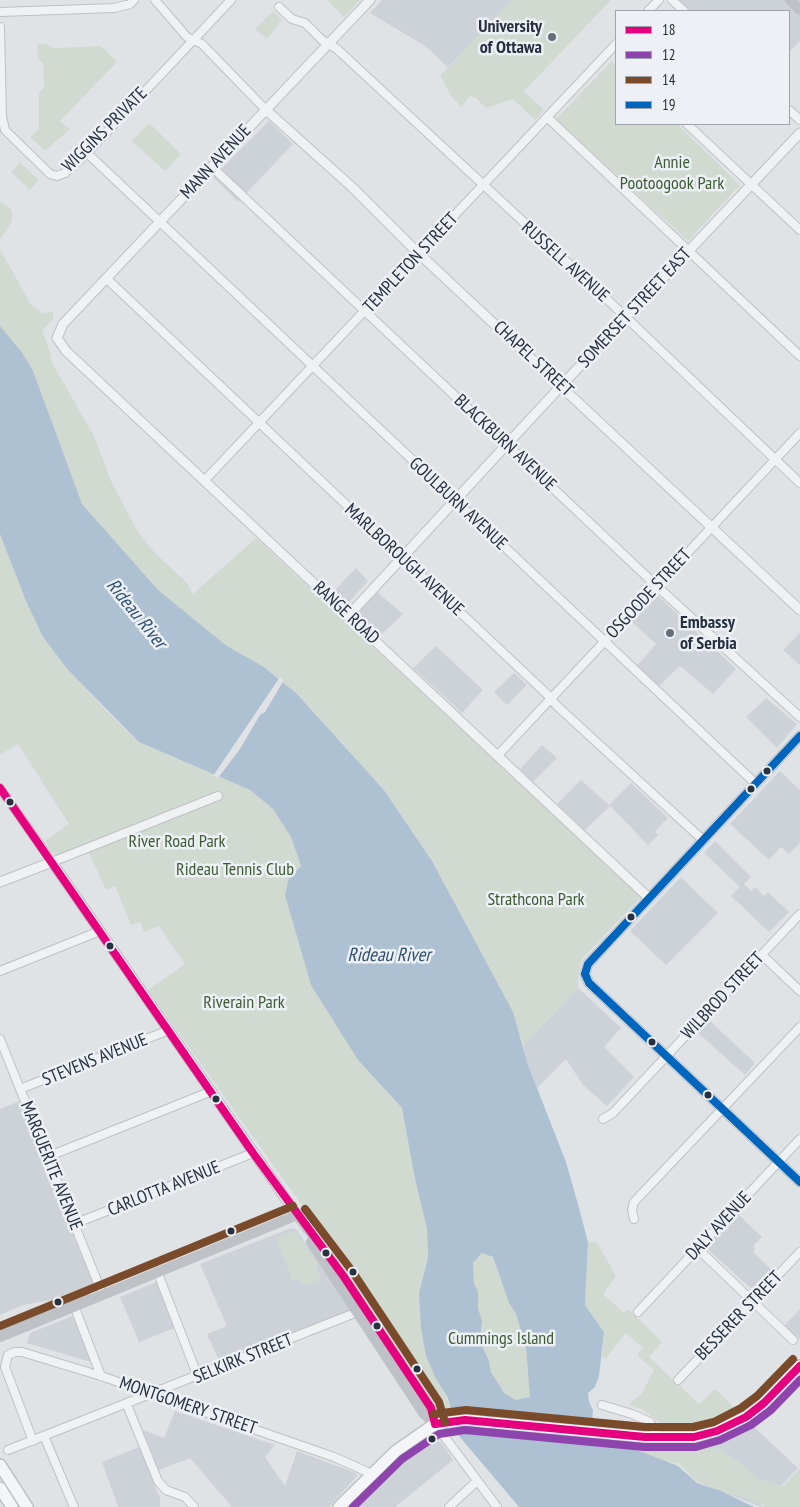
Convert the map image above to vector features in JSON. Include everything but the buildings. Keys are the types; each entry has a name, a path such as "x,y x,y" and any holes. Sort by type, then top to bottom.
{"main road":[{"path":"790,0 800,10"},
{"path":"0,1327 73,1304 297,1215 322,1246 423,1413 435,1424"},
{"path":"0,1337 73,1304"},
{"path":"339,1507 396,1451 435,1424 452,1421 651,1437 682,1438 701,1435 738,1422 764,1403 800,1366"},
{"path":"0,1465 27,1507"},
{"path":"0,1488 12,1507"}],"street":[{"path":"0,12 114,8 130,4 134,0"},
{"path":"155,0 187,38 202,44 265,109"},
{"name":"WIGGINS PRIVATE","path":"0,27 2,116 5,130 54,176 65,173 87,153 231,0"},
{"name":"MANN AVENUE","path":"63,324 370,0"},
{"path":"649,10 659,0"},
{"path":"672,0 683,10"},
{"name":"RUSSELL AVENUE","path":"279,7 292,19 305,23 483,185 800,483"},
{"name":"TEMPLETON STREET","path":"204,480 365,312 615,45"},
{"path":"610,51 615,56"},
{"name":"CHAPEL STREET","path":"265,109 353,188 800,610"},
{"path":"790,111 800,120"},
{"path":"547,117 800,356"},
{"path":"688,125 800,230"},
{"name":"SOMERSET STREET EAST","path":"349,615 561,386 800,133"},
{"name":"GOULBURN AVENUE","path":"87,153 603,642 756,784"},
{"name":"BLACKBURN AVENUE","path":"212,167 657,586 800,717"},
{"name":"MARLBOROUGH AVENUE","path":"107,278 550,697 555,704 703,840"},
{"name":"RANGE ROAD","path":"63,324 57,338 60,345 649,898"},
{"name":"OSGOODE STREET","path":"498,755 550,697 800,433"},
{"path":"800,736 588,964 585,974 589,983 800,1182"},
{"path":"0,788 297,1215"},
{"path":"0,882 218,796"},
{"name":"WILBROD STREET","path":"603,1119 613,1113 800,914"},
{"path":"0,971 100,931"},
{"path":"762,955 800,991"},
{"path":"634,1219 632,1210 634,1202 800,1027"},
{"name":"STEVENS AVENUE","path":"20,1089 169,1030"},
{"name":"MARGUERITE AVENUE","path":"1,1043 102,1293"},
{"path":"47,1156 212,1091"},
{"name":"DALY AVENUE","path":"638,1312 800,1139"},
{"name":"CARLOTTA AVENUE","path":"74,1224 253,1153"},
{"path":"698,1249 793,1340"},
{"name":"BESSERER STREET","path":"678,1380 800,1252"},
{"path":"157,1271 198,1377"},
{"path":"73,1304 101,1376"},
{"name":"SELKIRK STREET","path":"8,1450 198,1377 361,1310"},
{"name":"MONTGOMERY STREET","path":"33,1441 6,1371 5,1360 12,1353 22,1352 101,1376 334,1457 372,1474"},
{"path":"127,1404 158,1481 166,1490 185,1497 194,1507"},
{"path":"602,1405 632,1414 650,1422 651,1437"},
{"path":"435,1424 497,1507"},
{"path":"44,1436 74,1507"},
{"path":"449,1507 476,1481"}],"shaded area":[{"path":"382,0 611,0 501,13 448,67 425,46 370,13"},
{"path":"675,0 800,0 800,41 790,51 790,10 687,10"},
{"path":"269,121 293,144 238,202 213,177"},
{"path":"356,568 368,581 347,604 333,592"},
{"path":"377,592 403,614 380,636 356,615"},
{"path":"657,595 736,669 713,694 680,666 658,687 636,667 656,644 632,622"},
{"path":"800,633 800,665 783,650"},
{"path":"436,646 483,690 462,713 413,668"},
{"path":"514,673 527,685 507,705 494,692"},
{"path":"766,698 797,724 777,748 746,717"},
{"path":"542,745 557,758 533,782 520,769"},
{"path":"780,771 800,790 800,843 789,854 781,847 769,860 730,824"},
{"path":"581,780 609,805 631,783 668,818 655,831 658,835 648,845 610,806 585,830 557,804"},
{"path":"715,841 751,877 744,884 751,891 755,887 764,896 768,892 789,912 769,932 731,896 740,887 704,853"},
{"path":"681,877 718,913 666,965 630,931"},
{"path":"578,988 621,1028 604,1047 634,1077 607,1106 583,1085 566,1059 537,1088 523,1045"},
{"path":"709,1020 755,1063 745,1075 697,1032"},
{"path":"20,1101 93,1284 52,1300 23,1305 0,1315 0,1109"},
{"path":"737,1213 762,1237 753,1246 755,1249 753,1252 773,1271 754,1291 705,1247"},
{"path":"291,1228 296,1229 351,1310 219,1361 207,1334 227,1326 200,1264"},
{"path":"157,1282 175,1328 139,1342 120,1297"},
{"path":"800,1309 800,1339 796,1336 793,1340 782,1328"},
{"path":"73,1316 91,1362 27,1343 30,1333"},
{"path":"175,1411 275,1445 265,1457 285,1486 297,1451 356,1473 357,1476 329,1507 232,1507 190,1458 159,1470 143,1430 164,1438"},
{"path":"753,1426 798,1468 761,1507 698,1482 726,1456 710,1444 726,1439"},
{"path":"428,1439 441,1442 453,1460 395,1507 350,1507 403,1456"},
{"path":"139,1447 160,1498 160,1507 118,1507 102,1462"}],"green space":[{"path":"327,0 360,0 344,17"},
{"path":"512,0 611,0 524,91 544,110 535,120 513,99 486,108 476,98 470,96 461,107 452,97 440,76"},
{"path":"273,11 282,20 267,39 255,29"},
{"path":"37,44 47,44 53,48 101,46 117,62 60,121 70,129 45,151 30,137 39,129 39,93 44,88 43,63 38,58"},
{"name":"Annie Pootoogook Park","path":"612,61 615,64 615,125 678,125 740,185 688,241 556,119"},
{"path":"149,123 181,154 165,171 132,141"},
{"path":"20,163 39,180 30,190 11,172"},
{"path":"0,202 11,209 12,221 0,239"},
{"name":"Strathcona Park","path":"0,249 31,305 44,313 53,312 53,319 42,330 50,351 51,361 94,436 111,481 138,532 155,553 187,583 193,594 256,538 641,897 581,960 578,988 523,1045 512,1012 432,861 384,790 296,693 264,667 227,646 178,607 170,603 142,575 82,504 54,430 9,338 0,326"},
{"path":"0,534 43,637 68,670 105,709 139,742 250,790 273,809 291,837 301,866 289,878 358,1060 402,1108 415,1179 427,1229 428,1258 419,1293 426,1356 452,1408 442,1409 296,1197 148,990 185,964 159,926 144,932 140,922 131,925 115,886 106,890 88,851 63,862 51,851 45,841 69,824 18,744 0,755"},
{"path":"295,1231 318,1264 316,1265 321,1279 306,1285 298,1279 293,1281 276,1238"},
{"path":"588,1242 597,1243 616,1276 603,1294 624,1313 628,1309 662,1342 649,1357 699,1404 715,1389 737,1410 735,1412 707,1423 664,1426 645,1411 629,1404 642,1393 654,1370 639,1357 638,1354 643,1348 626,1333 607,1357 602,1358 604,1332 585,1305"},
{"name":"Cummings Island","path":"482,1253 493,1257 509,1303 516,1314 526,1348 531,1397 516,1400 503,1393 491,1372 489,1361 480,1341 482,1321 478,1308 478,1292 474,1283 473,1263"},
{"path":"635,1446 679,1450 712,1446 738,1461 756,1478 783,1486 800,1468 800,1507 764,1507 745,1497 715,1490 708,1485 696,1481 678,1463 664,1462 632,1450"}],"water":[{"name":"Rideau River","path":"0,326 23,354 33,371 82,504 158,590 227,646 264,667 296,693 384,790 432,861 513,1012 528,1065 566,1162 588,1242 585,1305 604,1332 599,1376 595,1387 588,1393 589,1402 593,1410 592,1423 629,1447 678,1466 697,1483 721,1491 754,1507 519,1507 459,1436 448,1398 435,1377 426,1356 421,1328 419,1293 428,1258 427,1229 415,1179 402,1108 358,1060 311,985 285,895 289,878 301,866 291,837 273,809 250,790 139,742 68,670 43,637 26,601 0,534","holes":["482,1253 493,1257 509,1303 516,1314 526,1348 530,1397 516,1400 504,1393 491,1372 489,1361 480,1341 482,1321 478,1308 478,1292 474,1283 473,1263"]}],"pier":[{"path":"280,677 284,680 240,749 218,778 213,776"},
{"path":"449,1409 595,1422 628,1444 455,1429"}],"transit line":[{"name":"19","path":"585,974 588,964 800,736"},
{"name":"18","path":"0,788 253,1153 344,1277 431,1408 435,1424"},
{"name":"19","path":"585,974 589,983 800,1182"},
{"name":"14","path":"0,1326 293,1206"},
{"name":"14","path":"305,1209 352,1271 439,1402 445,1422"},
{"name":"14","path":"434,1414 466,1410 645,1427 693,1427 714,1422 741,1408 757,1396 793,1359"},
{"name":"18","path":"435,1424 465,1420 645,1437 694,1437 717,1431 746,1417 764,1403 800,1366"},
{"name":"12","path":"353,1507 402,1459 439,1434 465,1430 644,1447 696,1447 720,1440 751,1425 771,1410 800,1380"}],"place":[{"name":"University of Ottawa","path":"552,37"},
{"name":"Embassy of Serbia","path":"670,633"}],"park label":[{"name":"River Road Park","path":"177,842"},
{"name":"Rideau Tennis Club","path":"235,870"},
{"name":"Riverain Park","path":"244,1003"}]}
